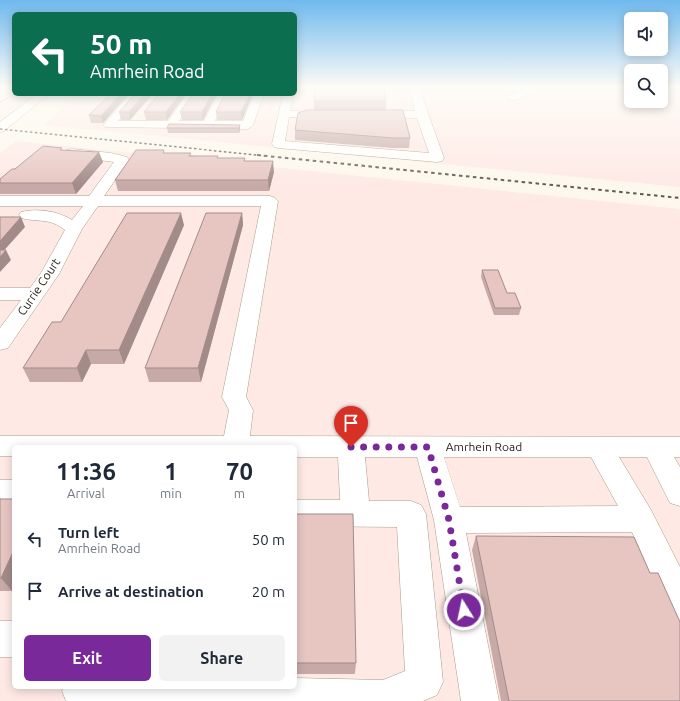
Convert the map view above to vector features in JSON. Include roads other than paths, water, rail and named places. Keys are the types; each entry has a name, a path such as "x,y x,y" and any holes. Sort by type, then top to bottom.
{"street":[{"path":"0,128 9,121"},
{"path":"113,121 109,125 247,125 249,121"},
{"path":"134,125 137,121"},
{"path":"171,125 174,121"},
{"path":"208,125 210,121"},
{"path":"283,121 278,144 437,158 424,121"},
{"name":"Currie Court","path":"0,343 6,326 35,294 50,274 74,229 122,160 111,157 60,152"},
{"path":"0,201 270,201 234,397 241,410 235,445"},
{"path":"0,215 47,215 59,218 74,229"},
{"path":"0,294 35,294"},
{"name":"Amrhein Road","path":"0,446 12,446"},
{"name":"Amrhein Road","path":"297,447 667,447"},
{"path":"351,447 355,514"},
{"path":"428,447 449,520 480,701"},
{"path":"599,447 641,519 680,603"},
{"path":"667,447 680,494"},
{"path":"0,492 12,492"},
{"path":"81,693 383,699 424,682 411,514 297,513"},
{"path":"449,520 641,519"},
{"path":"0,639 12,639"}],"railway":[{"path":"0,129 267,156"},
{"path":"257,155 680,198"}]}
